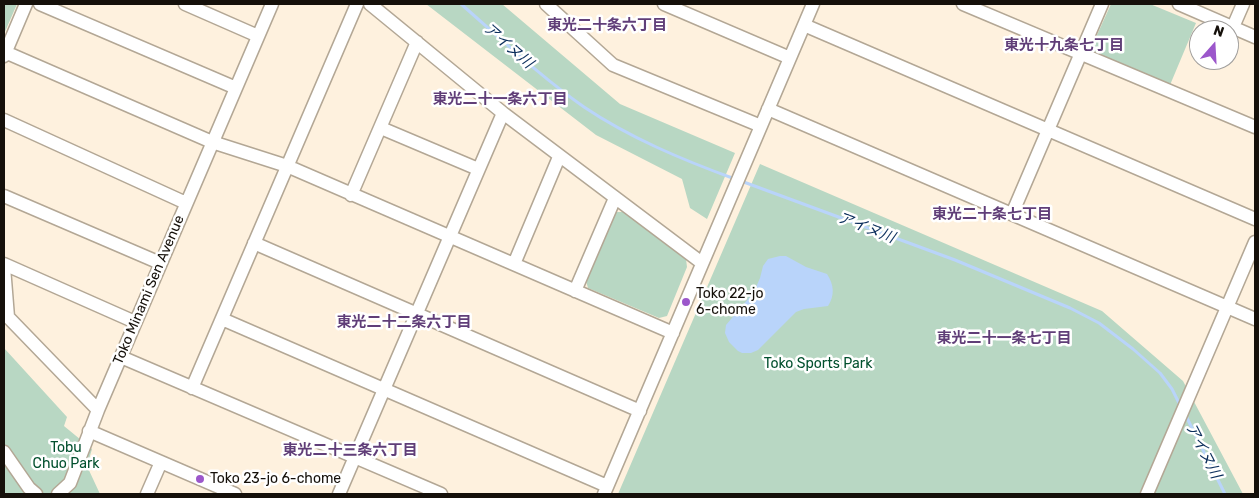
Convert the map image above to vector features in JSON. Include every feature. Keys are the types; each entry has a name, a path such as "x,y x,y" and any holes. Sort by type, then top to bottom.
{"street":[{"path":"26,4 5,54 212,142 287,166 673,332"},
{"path":"40,4 236,88"},
{"path":"186,4 258,36"},
{"name":"Toko Minami Sen Avenue","path":"58,494 70,483 89,431 272,4"},
{"path":"192,388 357,4"},
{"path":"370,4 559,157 702,263"},
{"path":"548,4 613,64 761,126"},
{"path":"664,4 790,58"},
{"path":"222,319 383,389 605,490 813,4"},
{"path":"963,4 1255,127"},
{"path":"1012,214 1102,4"},
{"path":"1179,4 1217,20"},
{"path":"1236,20 1243,4"},
{"path":"804,25 1255,219"},
{"path":"1239,30 1255,37"},
{"path":"351,195 417,42"},
{"path":"768,109 1255,319"},
{"path":"339,494 503,113"},
{"path":"4,120 186,203"},
{"path":"381,128 478,169"},
{"path":"514,264 559,157"},
{"path":"4,196 160,263"},
{"path":"575,291 615,198"},
{"path":"1147,494 1255,242"},
{"path":"254,244 640,411"},
{"path":"98,410 8,317 4,266 135,322"},
{"path":"121,357 440,494"},
{"path":"89,431 236,494"},
{"path":"4,452 29,488 36,494"},
{"path":"147,494 161,462"}],"green space":[{"path":"4,4 17,4 4,34"},
{"path":"426,4 502,4 620,104 735,153 707,219 690,208 682,179 596,135"},
{"path":"1111,4 1150,4 1189,20 1189,40 1170,85 1096,55 1092,46"},
{"name":"Toko Sports Park","path":"760,164 1102,311 1183,381 1243,494 618,494"},
{"path":"615,212 624,212 686,259 687,267 667,316 659,318 588,288 586,281"},
{"name":"Tobu Chuo Park","path":"4,348 67,417 64,426 92,449 87,466 100,494 4,494"}],"water":[{"path":"786,256 806,267 827,274 833,290 832,298 828,306 796,312 758,350 751,353 742,353 729,342 725,333 726,325 754,292 763,266 768,259"}],"waterway":[{"name":"アイヌ川","path":"461,4 536,70 584,107 620,129 657,148 735,179"},
{"name":"アイヌ川","path":"741,181 955,260 1070,308 1099,323 1160,373 1172,389 1181,407"},
{"name":"アイヌ川","path":"1185,414 1225,494"}],"place":[{"name":"Toko 22-jo 6-chome","path":"686,302"},
{"name":"Toko 23-jo 6-chome","path":"200,479"}],"district":[{"name":"東光二十条六丁目","path":"607,26"},
{"name":"東光十九条七丁目","path":"1064,46"},
{"name":"東光二十一条六丁目","path":"500,100"},
{"name":"東光二十条七丁目","path":"992,215"},
{"name":"東光二十二条六丁目","path":"404,323"},
{"name":"東光二十一条七丁目","path":"1004,339"},
{"name":"東光二十三条六丁目","path":"350,451"}]}
